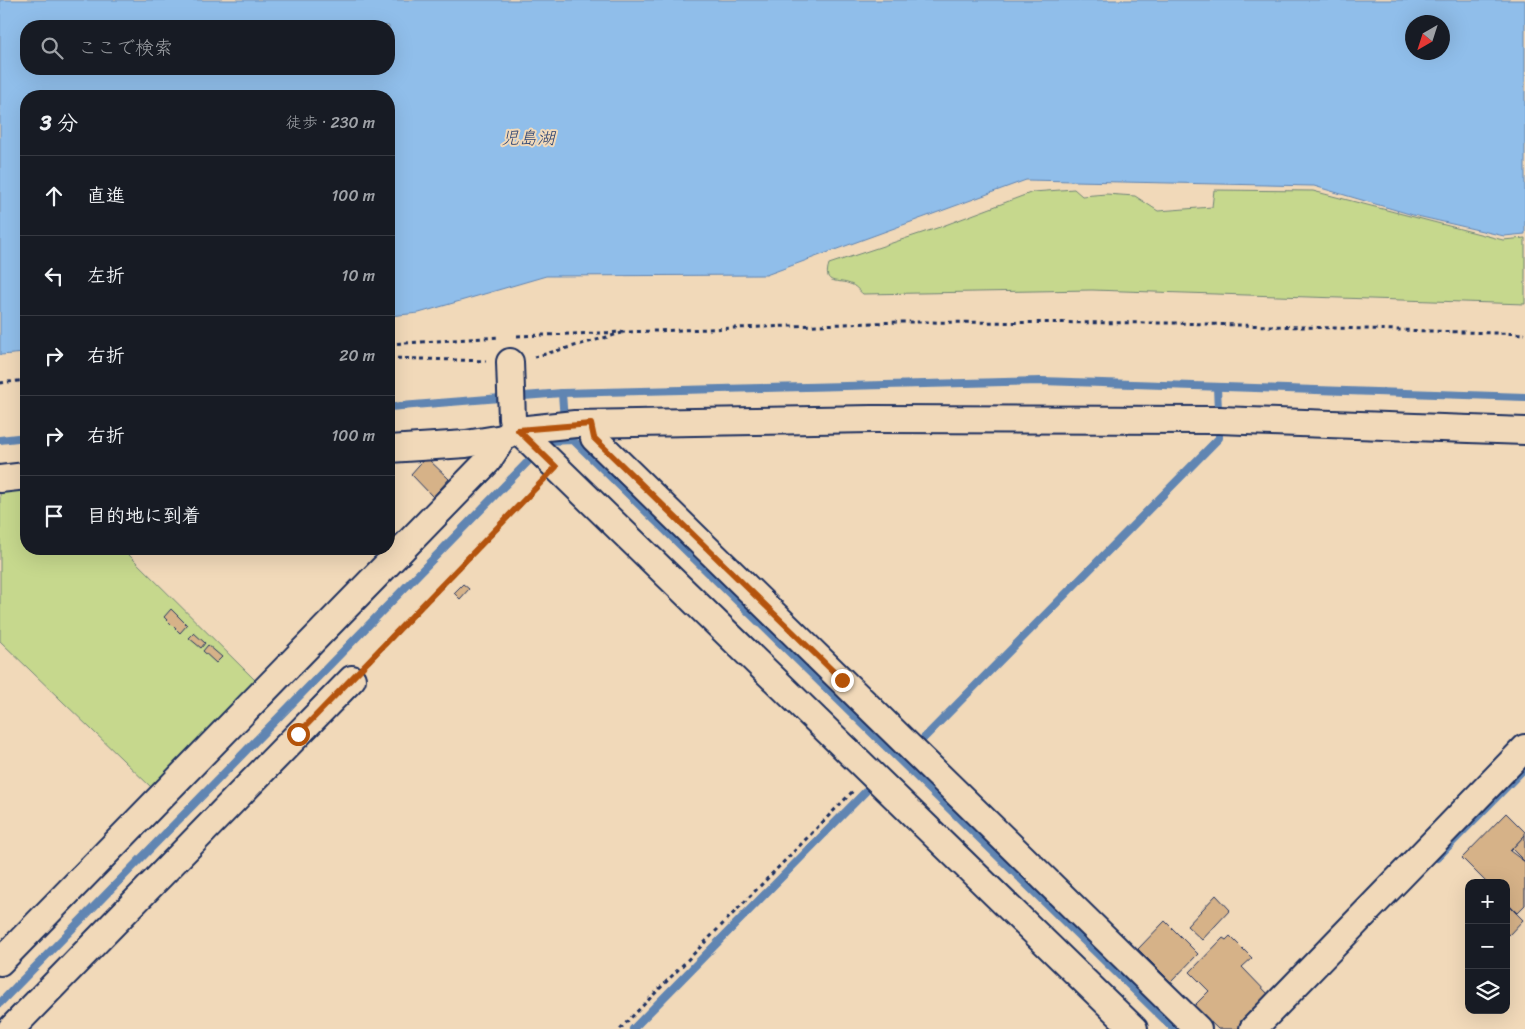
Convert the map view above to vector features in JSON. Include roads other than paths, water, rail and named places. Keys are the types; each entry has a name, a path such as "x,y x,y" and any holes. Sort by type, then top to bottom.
{"street":[{"path":"510,370 528,442 1134,1029"},
{"path":"0,962 487,462 528,442 573,425 872,419 1219,420 1525,431"},
{"path":"573,425 594,438 1198,1029"},
{"path":"395,449 528,442"},
{"path":"0,479 20,477"},
{"path":"11,1029 352,678"},
{"path":"1253,1029 1525,748"}],"water":[{"name":"児島湖","path":"0,0 1525,0 1525,234 1504,236 1413,215 1314,186 1026,180 766,275 546,276 419,313 395,315 395,90 20,90 20,353 0,355"}],"waterway":[{"path":"395,407 562,393 1041,381 1525,397"},
{"path":"1217,387 1218,410"},
{"path":"562,393 564,421"},
{"path":"920,742 1219,438 1219,429"},
{"path":"0,440 20,438"},
{"path":"0,1003 548,441 573,440 1174,1029"},
{"path":"1437,858 1525,768"},
{"path":"633,1029 868,789"}]}
